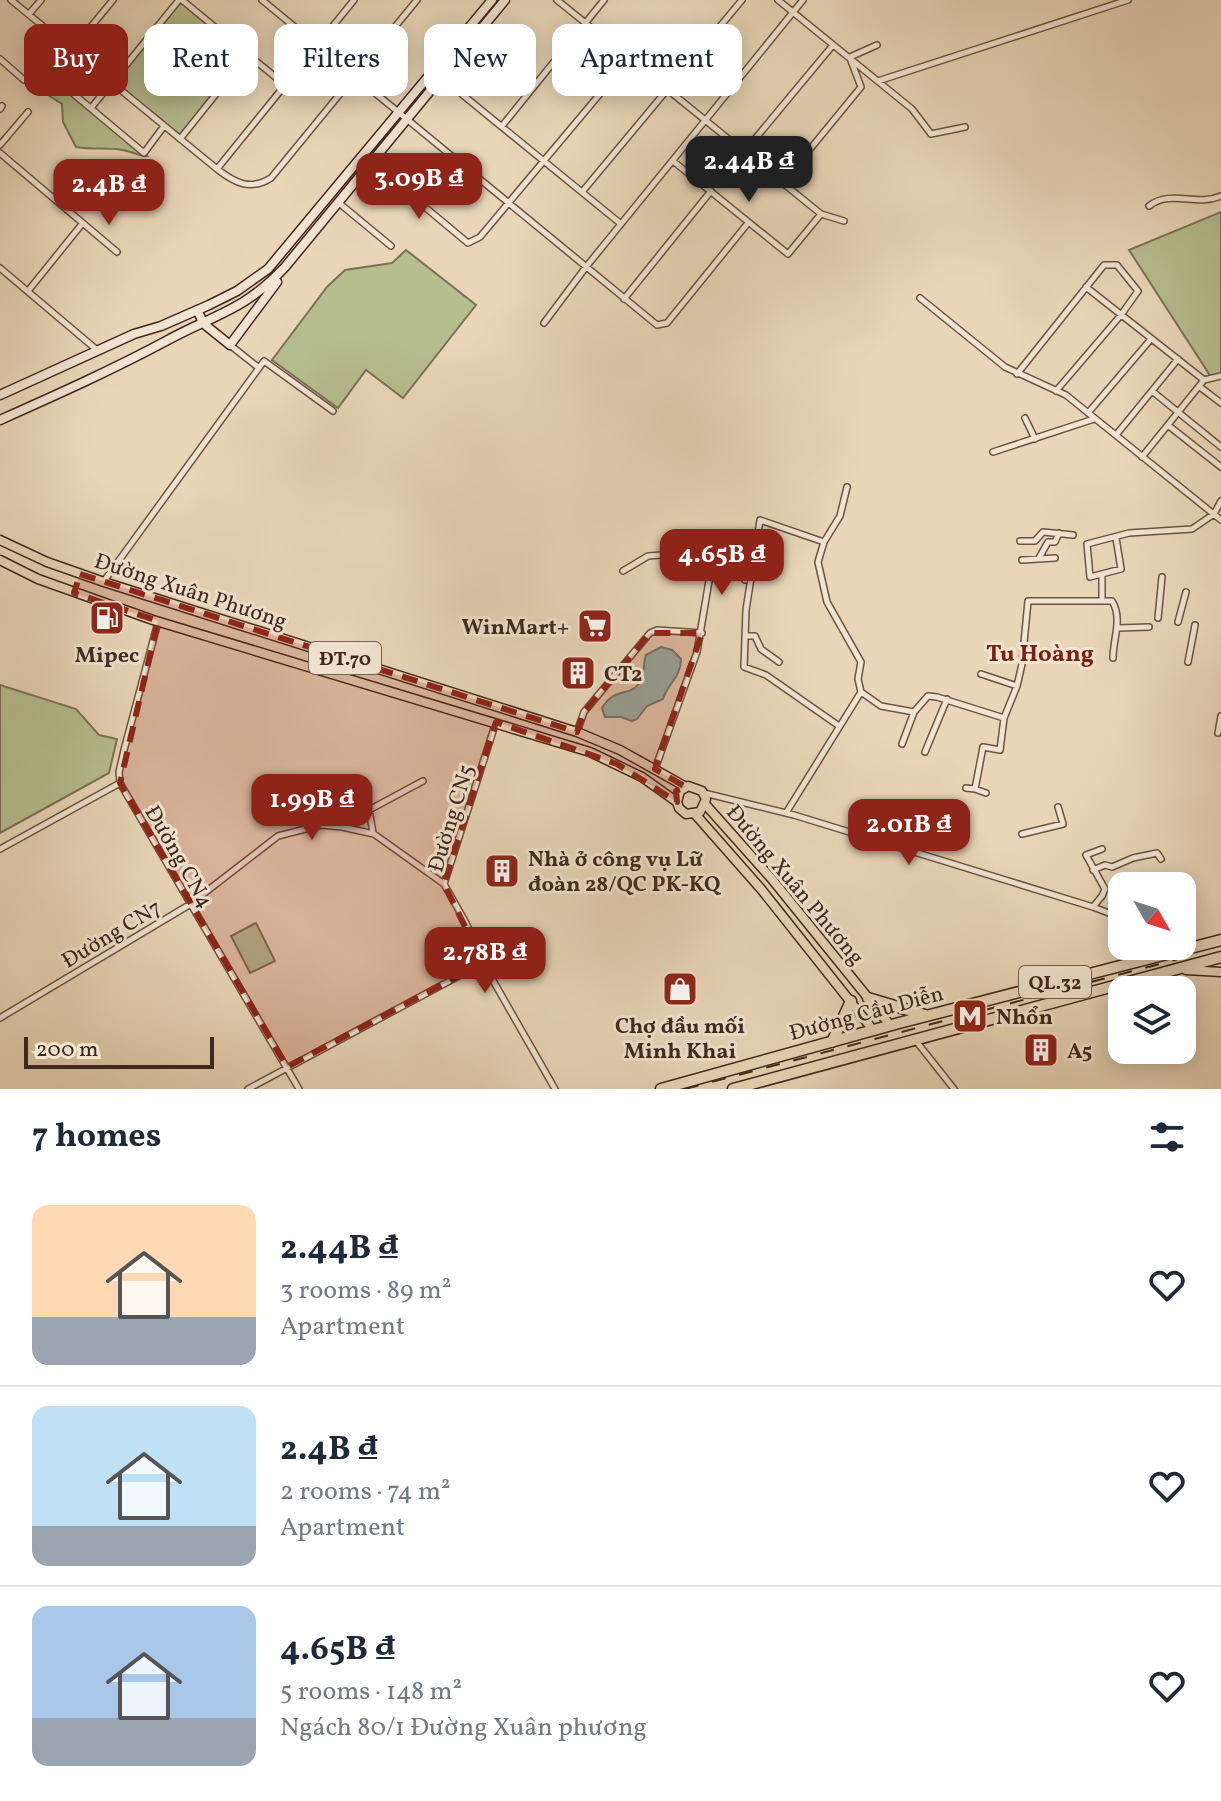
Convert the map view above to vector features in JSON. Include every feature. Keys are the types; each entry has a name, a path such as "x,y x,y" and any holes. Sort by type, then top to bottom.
{"highway":[{"name":"Đường Cầu Diễn","path":"1196,945 1221,940"},
{"name":"Đường Cầu Diễn","path":"733,1089 1221,957"},
{"name":"Đường Cầu Diễn","path":"661,1089 1138,960"},
{"path":"868,998 927,1015"},
{"path":"832,1042 851,1001"},
{"path":"890,1025 911,1042"},
{"path":"873,1030 888,1048"}],"main road":[{"path":"0,395 98,350 197,310 237,291 268,269 492,0"},
{"path":"485,24 505,0"},
{"path":"0,420 143,355 248,301 285,267 426,96"},
{"path":"197,310 204,324 230,345 266,300 285,267"},
{"name":"Đường Xuân Phương","path":"0,540 47,562 104,582 577,732 604,742 686,787"},
{"name":"Đường Xuân Phương","path":"0,560 74,593 158,621 496,722 603,758 642,777 677,802"},
{"path":"74,593 80,574"},
{"path":"686,787 698,788 703,793 705,804 695,814 682,812 677,802 680,791 686,787"},
{"name":"Đường Xuân Phương","path":"705,804 771,878 890,1025"},
{"name":"Đường Xuân Phương","path":"695,814 728,850 873,1030"},
{"path":"1174,971 1199,969 1221,972"}],"street":[{"path":"11,0 41,24"},
{"path":"29,14 41,0"},
{"path":"93,24 113,0"},
{"path":"128,63 180,0 210,24"},
{"path":"262,0 292,24"},
{"path":"398,24 417,0"},
{"path":"557,0 585,23"},
{"path":"501,127 604,0"},
{"path":"722,24 742,0"},
{"path":"778,0 912,109 931,134 965,127"},
{"path":"544,323 803,0"},
{"path":"878,81 1128,0"},
{"path":"333,24 352,1"},
{"path":"745,151 833,45"},
{"path":"850,57 877,45"},
{"path":"783,182 861,87 850,57"},
{"path":"0,59 24,80"},
{"path":"258,62 274,76"},
{"path":"76,96 144,153 164,126"},
{"path":"91,108 101,96"},
{"path":"127,96 217,169 244,185 271,178 339,96"},
{"path":"180,139 214,96"},
{"path":"217,169 276,96"},
{"path":"380,96 657,325 667,323 748,223"},
{"path":"463,96 621,224"},
{"path":"371,162 468,243 480,237 598,96"},
{"path":"582,192 660,96"},
{"path":"677,96 821,214 844,221"},
{"path":"0,145 28,112"},
{"path":"0,153 117,252"},
{"path":"673,161 788,254 821,214"},
{"path":"624,299 711,191"},
{"path":"1149,206 1164,197 1206,202 1221,196"},
{"path":"338,203 391,246"},
{"path":"28,291 82,224"},
{"path":"1017,374 1104,265 1117,265 1138,291 1056,391"},
{"path":"0,268 98,350"},
{"path":"1086,287 1204,380"},
{"path":"920,298 1017,374 1056,391 1088,413 1221,520"},
{"path":"1088,413 1151,339"},
{"path":"230,345 259,368"},
{"path":"1116,435 1178,359"},
{"path":"104,582 264,361 333,411"},
{"path":"1142,457 1204,380 1221,376"},
{"path":"1200,387 1221,403"},
{"path":"1152,391 1221,447"},
{"path":"1025,418 1035,439"},
{"path":"993,452 1095,419"},
{"path":"1169,426 1221,467"},
{"path":"847,487 840,516 824,542 818,562 827,602 861,662 858,679 861,692 881,706 914,712"},
{"path":"1116,538 1087,544 1090,577 1121,569 1116,538 1115,535 1192,529 1214,514 1221,501"},
{"path":"824,542 760,520 746,610 744,667 766,675 787,688 839,726"},
{"path":"1020,541 1035,541 1043,532 1073,535"},
{"path":"1039,558 1048,542 1055,542 1059,533"},
{"path":"745,580 750,541"},
{"path":"623,571 648,556 674,554 748,560"},
{"path":"655,769 702,633 713,557"},
{"path":"1022,560 1055,558"},
{"path":"1102,574 1102,601"},
{"path":"1158,618 1162,577"},
{"path":"1178,622 1186,592"},
{"path":"975,789 983,747 1000,750 1004,718 1022,664 1028,601 1112,601 1118,610 1113,658"},
{"path":"0,849 120,783 124,750 158,621"},
{"path":"1188,662 1195,625"},
{"path":"1118,628 1149,627"},
{"path":"577,732 584,712 650,633 657,630 702,633"},
{"path":"745,636 755,636 761,649 779,662"},
{"path":"981,674 1017,686"},
{"path":"786,813 861,692"},
{"path":"902,744 914,712 928,696 947,699 1004,718"},
{"path":"925,752 947,699"},
{"path":"1218,733 1221,716"},
{"name":"Đường CN5","path":"496,722 444,884 466,923 483,963 555,1089"},
{"path":"374,834 369,810 423,781"},
{"name":"Đường CN4","path":"120,783 299,1089"},
{"path":"966,788 986,793"},
{"path":"703,793 786,813 1108,913"},
{"path":"1022,834 1063,824 1058,807"},
{"name":"Đường CN7","path":"0,1018 189,905 278,836 321,825 374,834 444,884"},
{"path":"1093,907 1105,889 1086,855 1102,849"},
{"path":"1093,870 1157,853 1161,859"},
{"path":"248,1089 483,963"},
{"path":"911,1042 954,1089"}],"highlighted area":[{"path":"80,574 577,732 584,712 650,633 702,633 655,769 686,787 676,791 677,802 617,764 496,722 444,884 483,963 287,1067 120,783 158,621 74,593"}],"green space":[{"path":"178,0 209,24 159,24"},
{"path":"144,42 144,96 214,96 180,139 127,96 128,62"},
{"path":"50,96 76,96 147,156 116,149 76,147 63,122 62,104"},
{"path":"1221,212 1221,373 1211,377 1129,250"},
{"path":"406,250 476,305 403,398 366,370 338,408 272,360 327,287 345,270 392,263"},
{"path":"0,685 76,709 99,735 117,739 109,773 0,833"},
{"path":"256,923 275,961 250,973 231,936"}],"water":[{"path":"661,647 672,650 681,659 679,671 663,699 647,706 632,721 605,717 602,708 607,701 636,687 642,679 646,655"}],"railway":[{"path":"685,1089 1175,960"}],"place":[{"name":"Mipec","path":"107,618"},
{"name":"WinMart+","path":"595,626"},
{"name":"CT2","path":"578,673"},
{"name":"Nhà ở công vụ Lữ đoàn 28/QC PK-KQ","path":"502,871"},
{"name":"Chợ đầu mối Minh Khai","path":"680,989"},
{"name":"Nhổn","path":"970,1016"},
{"name":"A5","path":"1041,1050"}],"district":[{"name":"Tu Hoàng","path":"1040,653"}]}
